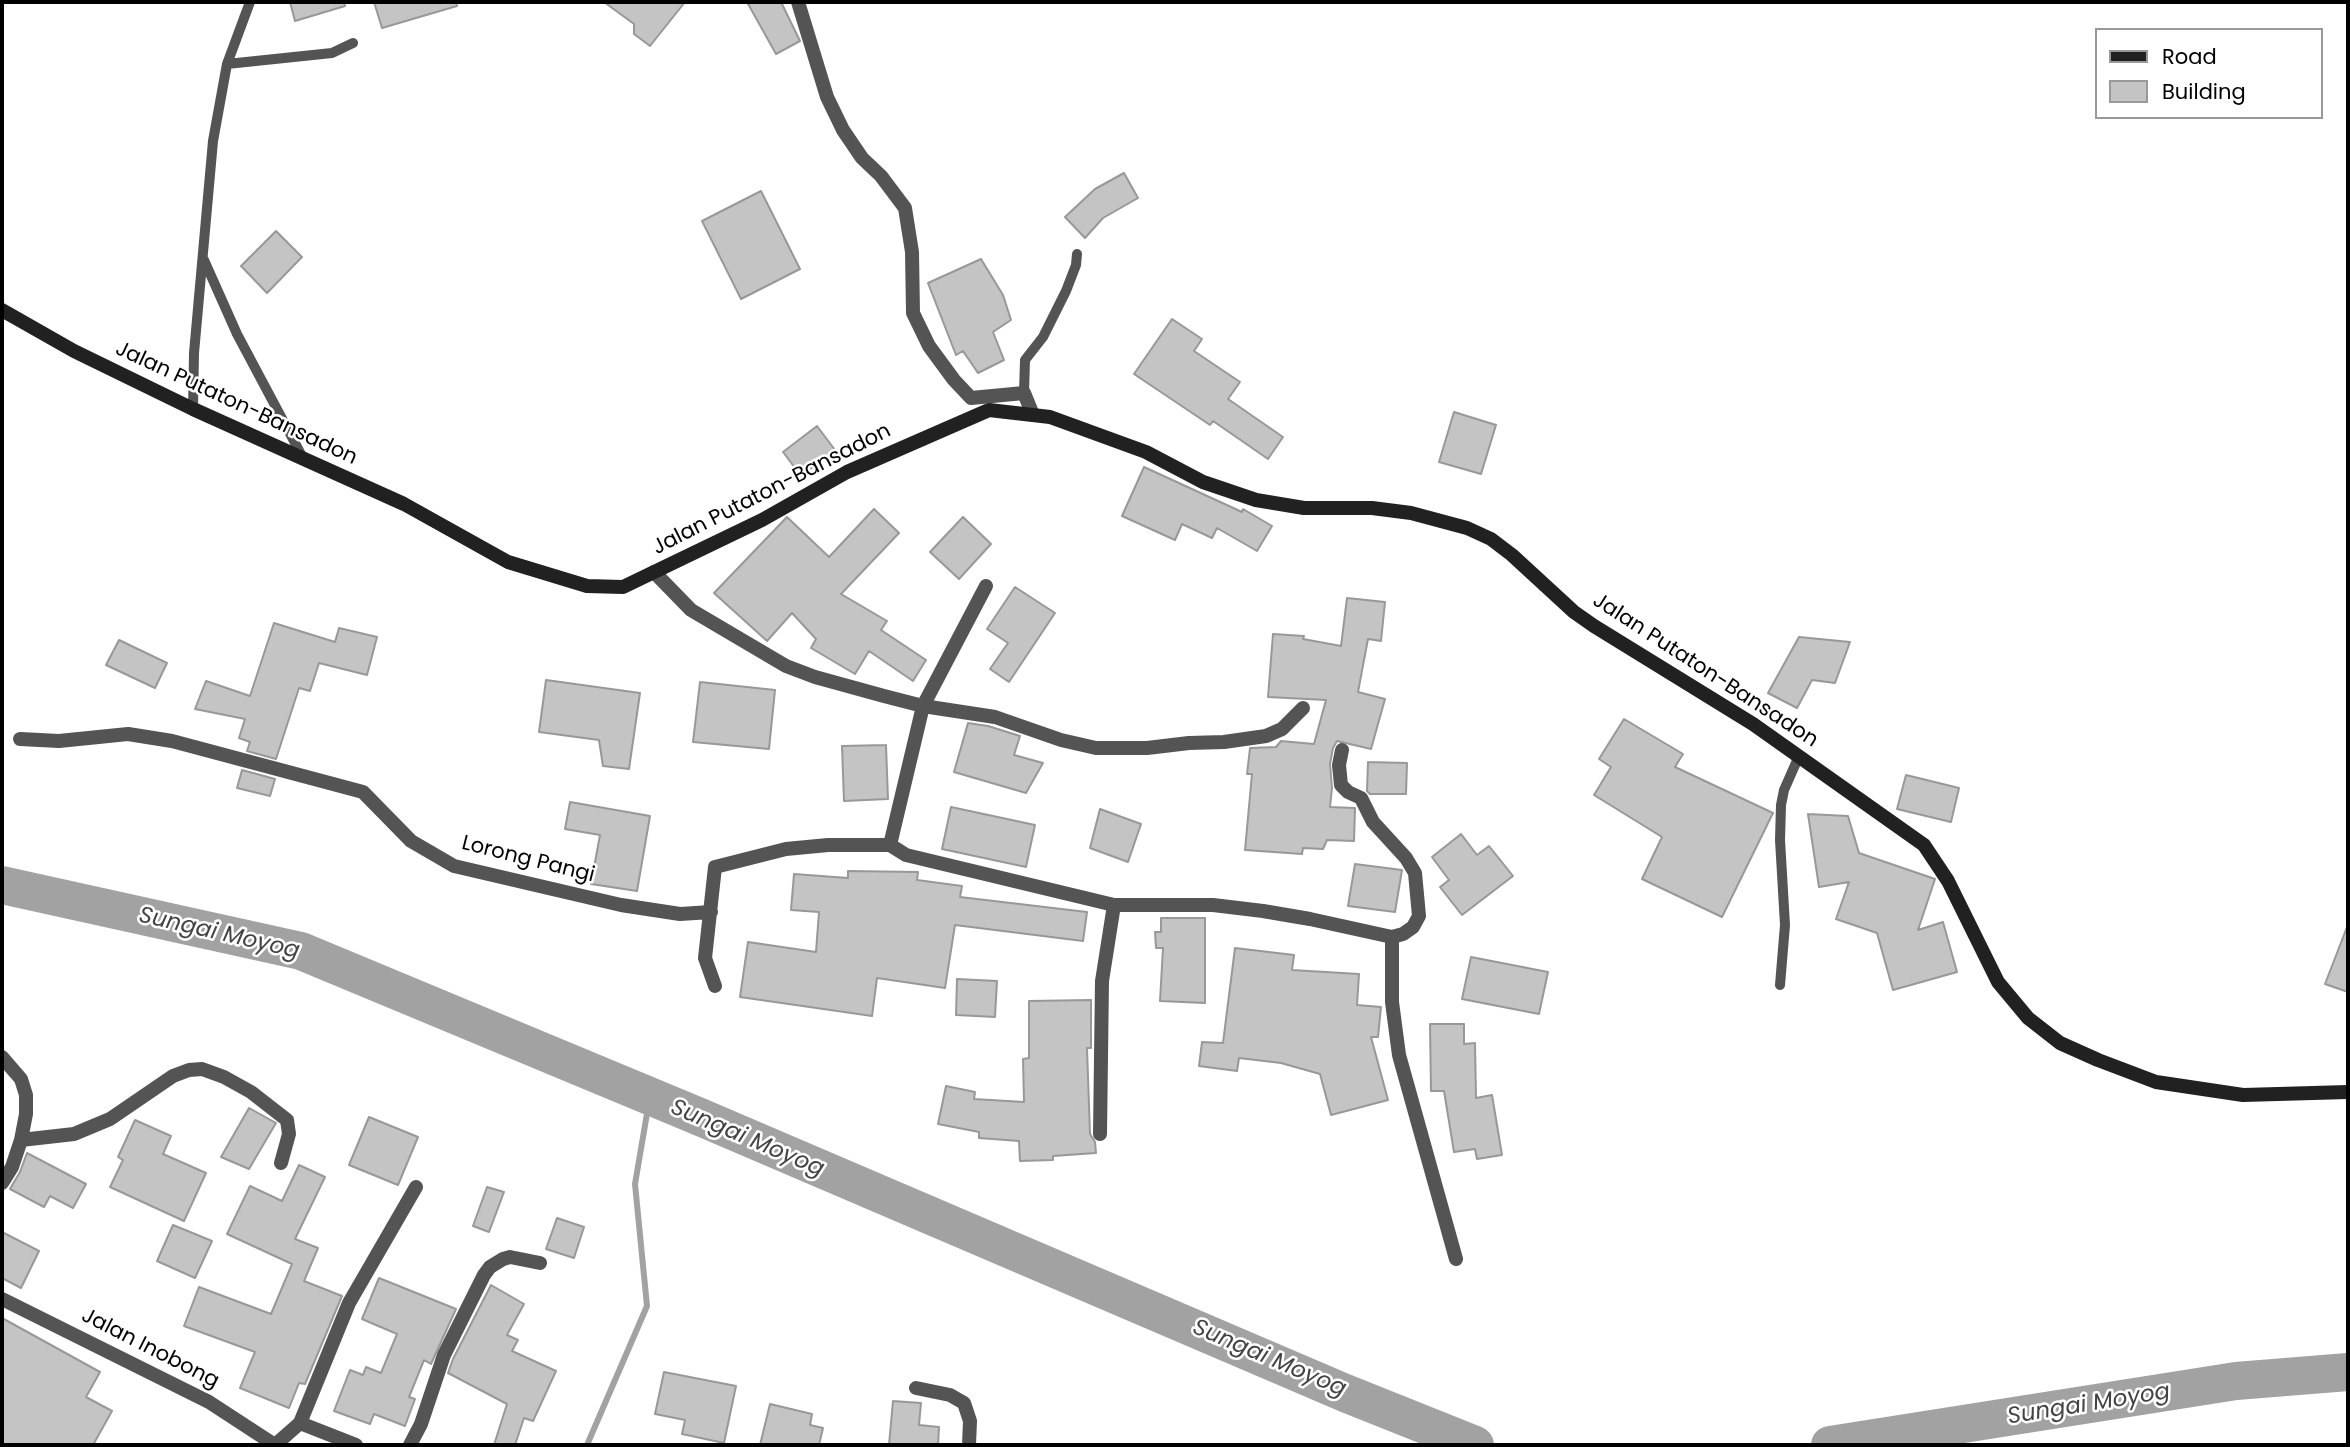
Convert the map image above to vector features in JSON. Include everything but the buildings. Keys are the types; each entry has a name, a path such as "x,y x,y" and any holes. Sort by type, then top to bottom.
{"street":[{"path":"798,2 827,97 843,130 862,158 881,176 905,208 912,252 913,313 929,346 971,398 1024,393 1033,415"},
{"name":"Jalan Putaton-Bansadon","path":"2,310 74,351 194,409 404,504 508,562 587,586 623,587 762,520 847,472 989,410 1051,417 1146,453 1203,482 1256,500 1304,508 1372,508 1411,513 1467,528 1513,555 1574,612 1594,626 1753,724 1924,845 1948,881 1998,982 2028,1018 2060,1042 2156,1082 2243,1095 2348,1092"},
{"path":"654,572 691,610 786,666 815,677 923,706 995,718 1061,740 1096,748 1224,743 1266,736 1282,729 1296,718 1303,708"},
{"path":"890,845 923,706 986,586"},
{"name":"Lorong Pangi","path":"20,740 59,741 128,734 172,741 363,792 411,841 454,866 621,905 680,914 711,912"},
{"path":"715,986 705,958 715,867 786,849 828,845 890,845 906,855 1114,905 1213,905 1310,919 1392,937 1404,934 1413,927 1419,916 1415,873 1406,858 1373,822 1361,797 1348,792 1341,785 1339,765 1342,750"},
{"path":"1100,1134 1102,981 1114,905"},
{"path":"1392,937 1392,1002 1399,1055 1456,1259"},
{"path":"2,1057 21,1079 26,1095 21,1140 12,1167 2,1183"},
{"path":"21,1140 74,1134 110,1119 173,1076 202,1069 251,1091 287,1120 289,1134 281,1163"},
{"path":"275,1445 300,1423 349,1303 416,1187"},
{"path":"410,1445 421,1424 443,1355 484,1275 490,1267 510,1257 540,1263"},
{"name":"Jalan Inobong","path":"2,1299 187,1391 227,1413 275,1445"},
{"path":"916,1388 950,1395 964,1403 970,1421 970,1445"},
{"path":"300,1423 356,1445"}],"lane":[{"path":"194,409 194,353 213,141 227,64 250,2"},
{"path":"227,64 332,52 353,43"},
{"path":"1024,393 1025,360 1044,337 1076,265 1077,254"},
{"path":"202,257 237,334 303,458"},
{"path":"1780,985 1785,926 1780,840 1781,805 1784,790 1799,756"}],"waterway":[{"name":"Sungai Moyog","path":"2,885 301,951 700,1117 1345,1393 1475,1445"},
{"path":"587,1445 647,1306 635,1184 650,1096"},
{"name":"Sungai Moyog","path":"1830,1445 2236,1381 2348,1372"}]}
